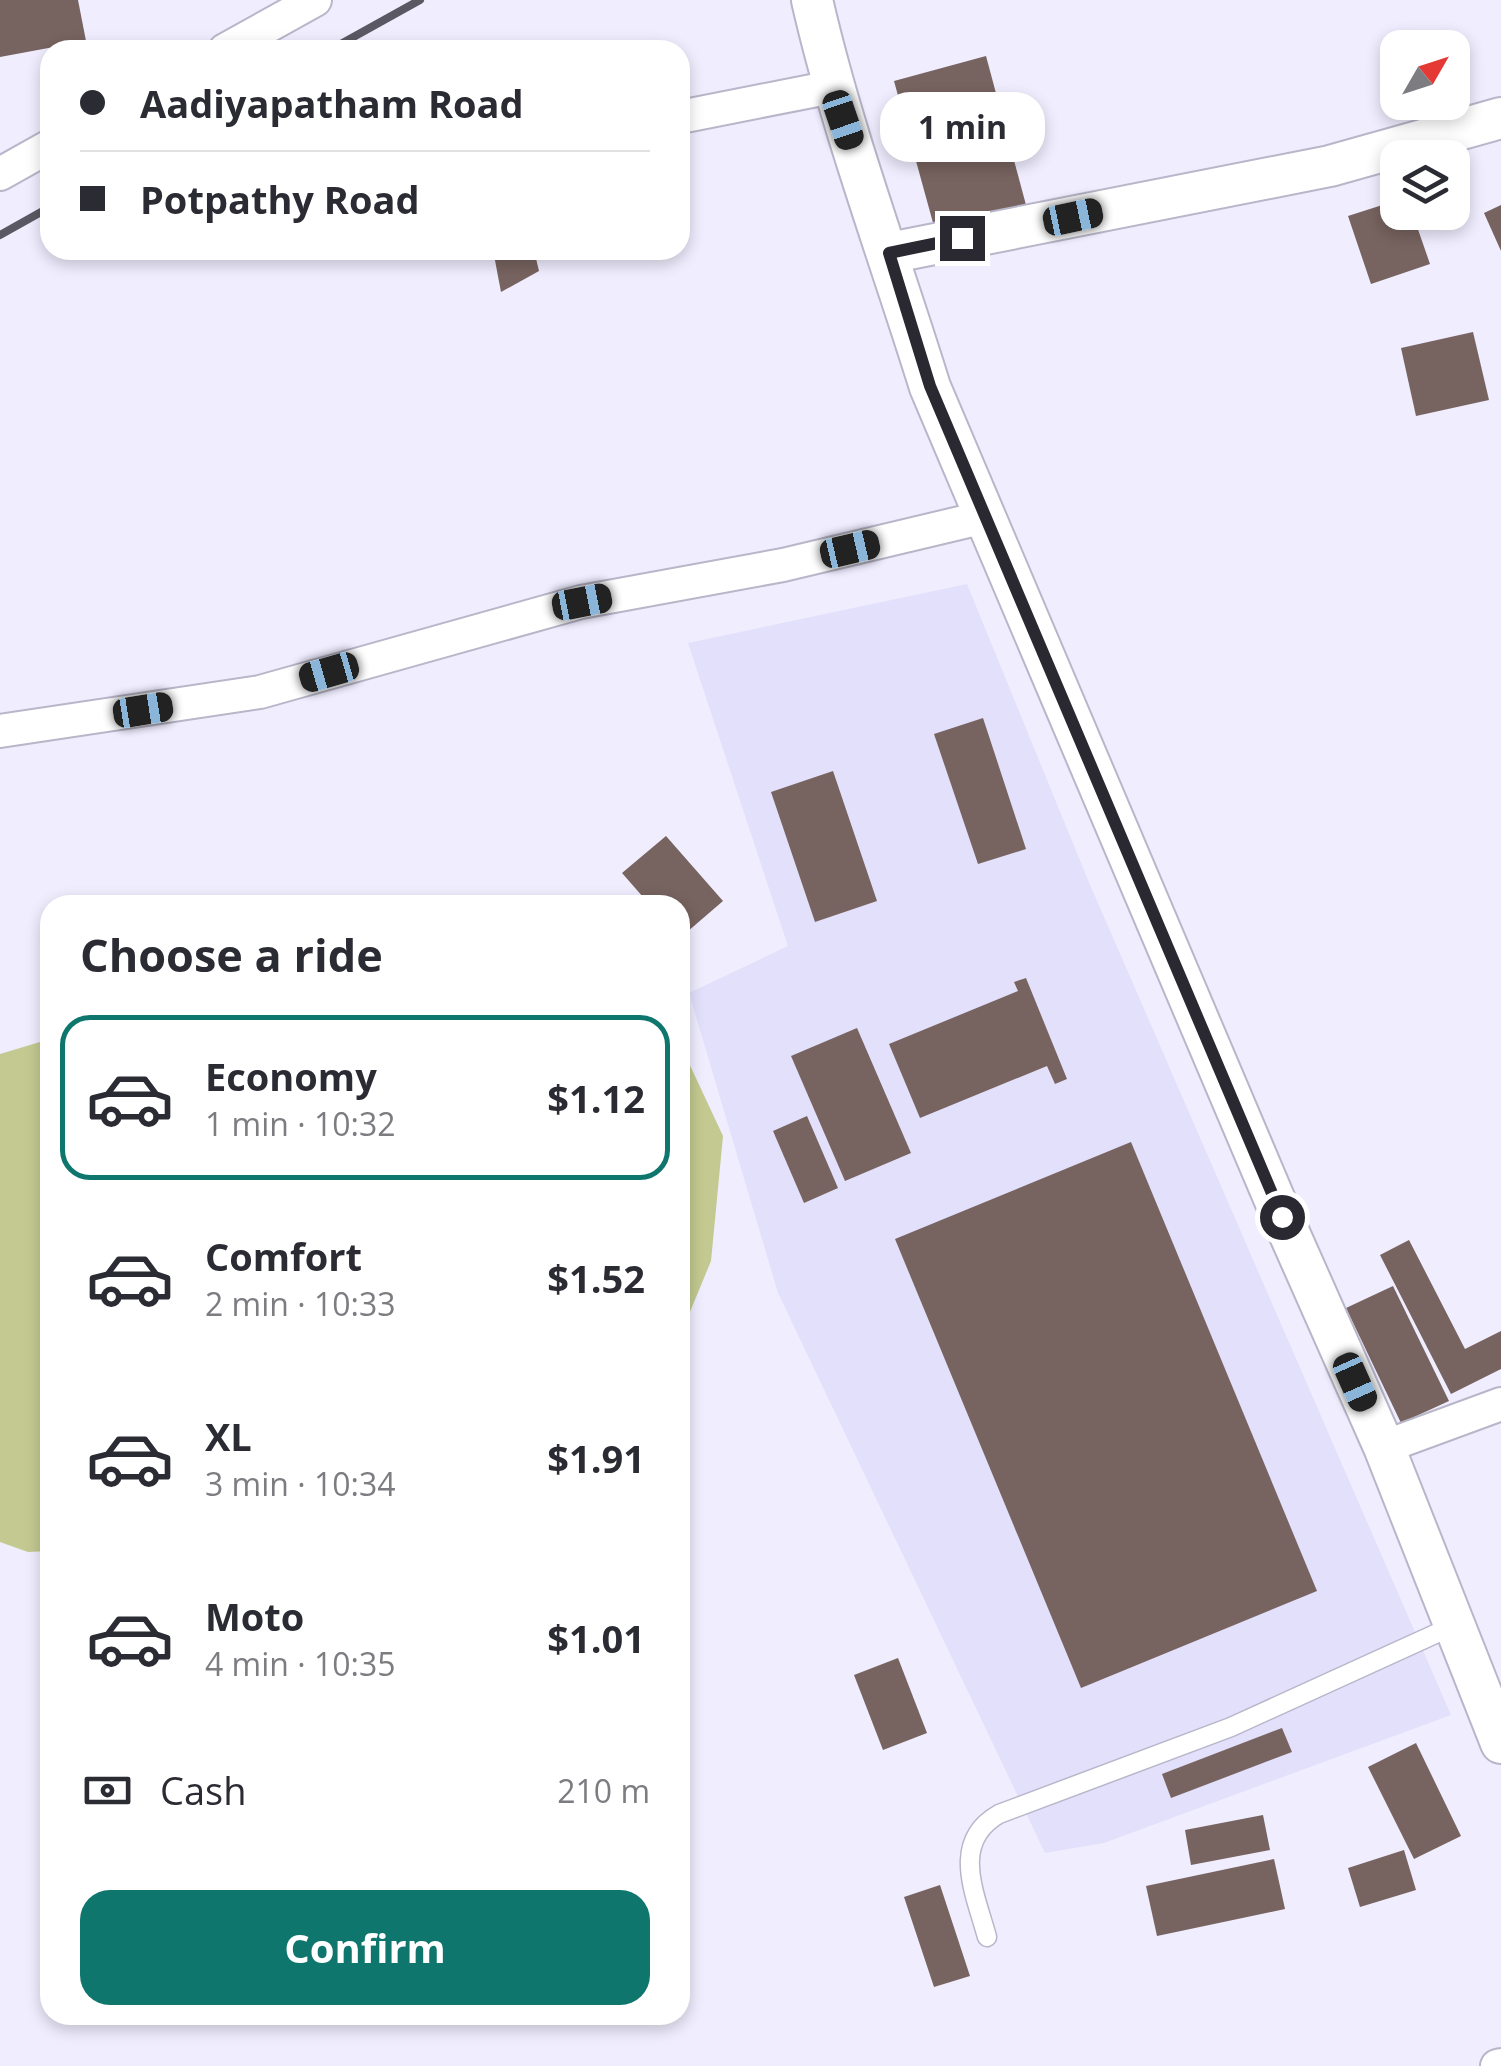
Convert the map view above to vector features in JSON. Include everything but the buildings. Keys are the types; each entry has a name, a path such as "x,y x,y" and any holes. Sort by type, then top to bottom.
{"street":[{"path":"242,40 315,0"},
{"path":"812,0 832,87 930,386 1274,1199 1384,1448 1501,1744"},
{"path":"690,115 832,87"},
{"path":"889,253 1330,166 1501,118"},
{"path":"0,174 40,152"},
{"path":"0,732 260,692 582,602 783,565 985,517"},
{"path":"1384,1448 1501,1404"}],"lane":[{"path":"987,1936 970,1873 970,1844 981,1824 1231,1727 1456,1625"}],"shaded area":[{"path":"967,584 1088,880 1451,1715 1104,1843 1045,1853 778,1293 690,996 690,993 788,946 688,643"}],"green space":[{"path":"40,1042 40,1551 28,1552 0,1542 0,1054"},
{"path":"690,1065 723,1136 711,1261 690,1312"}],"railway":[{"path":"348,40 420,0"},
{"path":"0,235 40,213"}],"route":[{"path":"962,238 889,253 930,386 1282,1217"}]}
